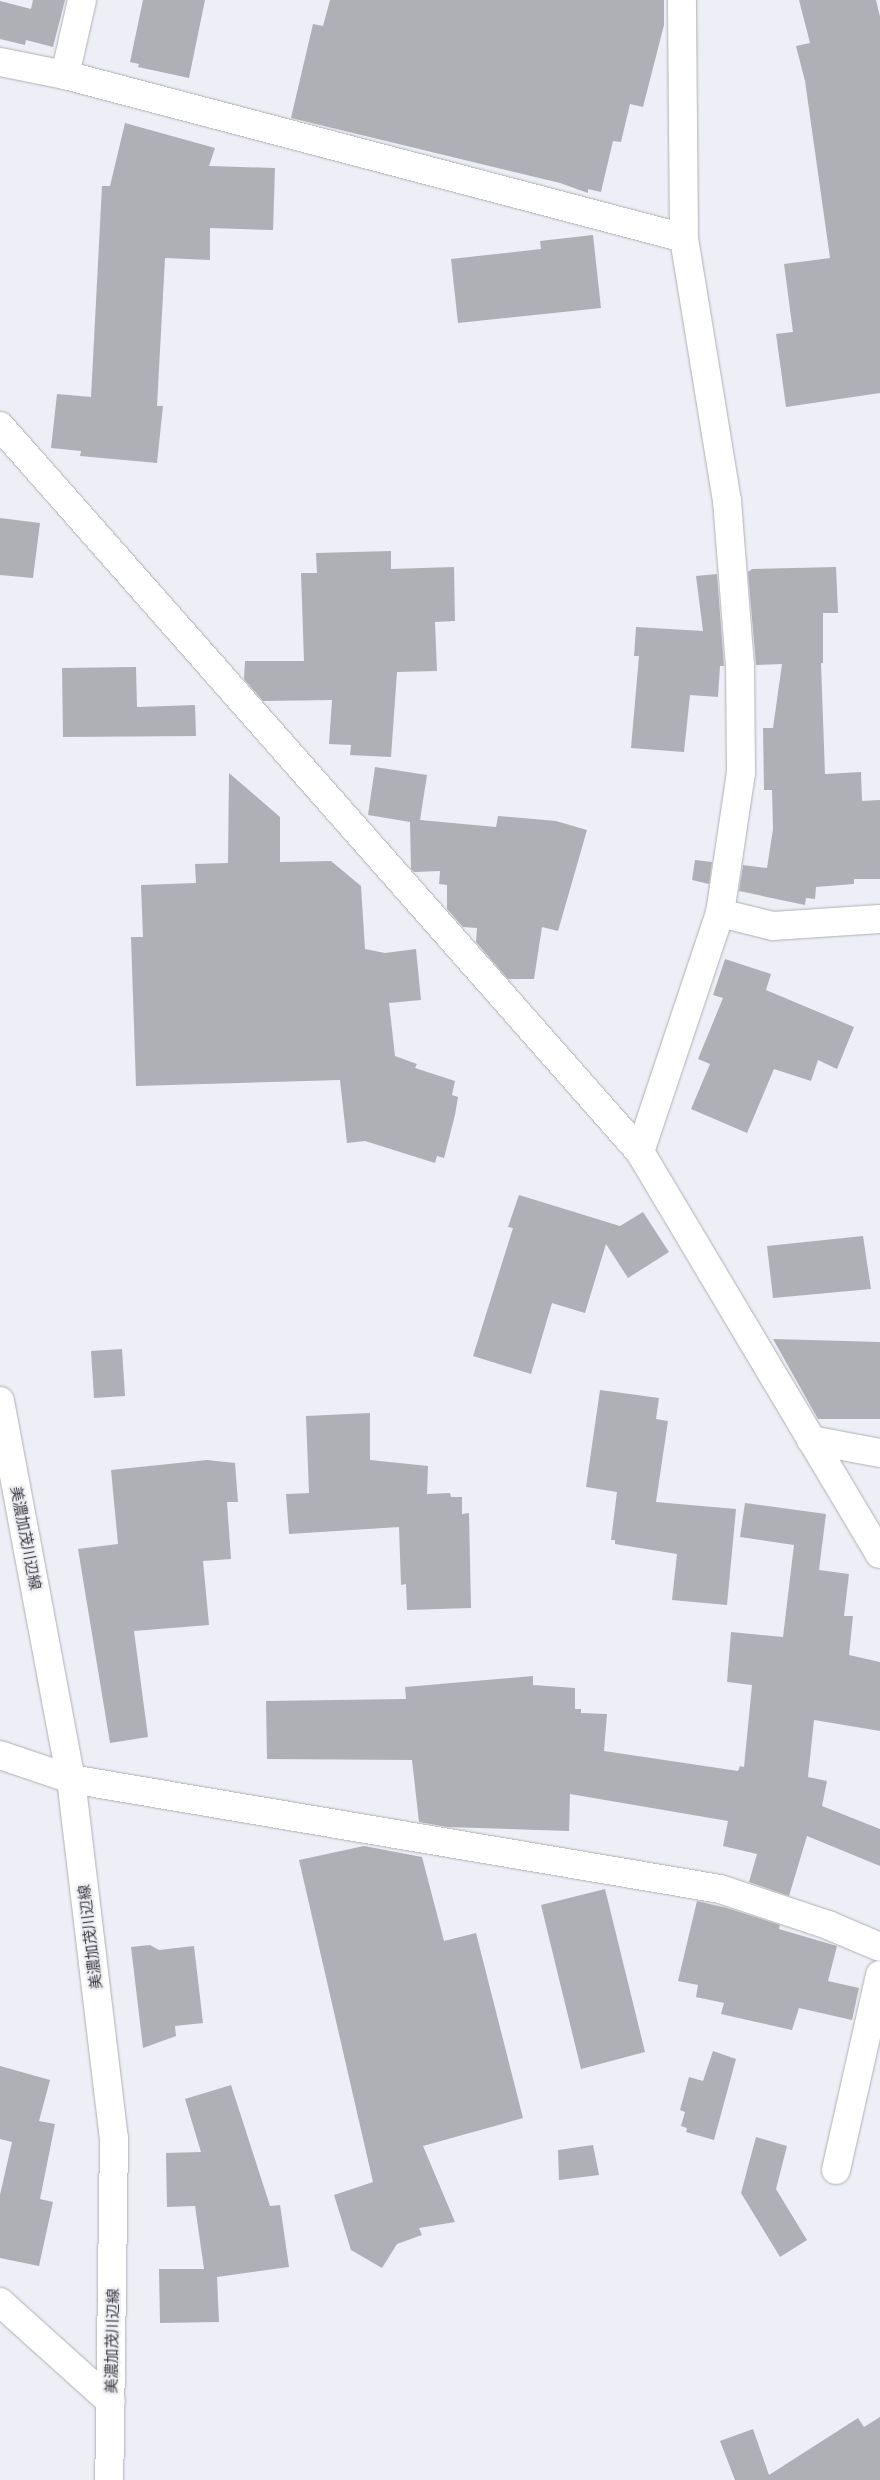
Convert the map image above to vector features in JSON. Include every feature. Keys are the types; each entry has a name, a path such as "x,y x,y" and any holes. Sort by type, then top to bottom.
{"street":[{"path":"65,75 82,0"},
{"path":"640,1152 720,913 741,773 740,666 726,501 684,238 682,0"},
{"path":"0,62 65,75 684,238"},
{"path":"0,426 640,1152 880,1554"},
{"path":"720,913 773,926 880,919"},
{"name":"美濃加茂川辺線","path":"0,1401 71,1779 114,2138 109,2480"},
{"path":"811,1440 880,1453"},
{"path":"0,1755 71,1779 720,1889 828,1926 880,1947"},
{"path":"836,2170 880,1975"},
{"path":"0,2302 111,2402"}],"building":[{"path":"33,0 65,0 53,47 26,40 25,45 0,39 0,1 31,9"},
{"path":"143,0 205,0 189,78 138,67 139,64 130,62"},
{"path":"330,0 664,0 664,25 643,107 630,104 621,142 613,141 601,192 588,189 588,193 560,183 291,118 313,24 323,26"},
{"path":"799,0 876,0 880,17 880,393 786,407 776,334 793,332 784,264 830,258 805,81 796,46 810,43"},
{"path":"125,123 215,148 209,166 275,168 273,230 210,228 210,260 165,258 157,406 163,406 157,463 80,456 81,451 51,448 57,394 91,397 102,186 110,186"},
{"path":"593,235 601,308 458,323 451,259 541,249 540,241"},
{"path":"0,518 40,523 33,578 0,575"},
{"path":"391,551 391,569 454,567 455,621 435,622 437,671 397,672 391,757 350,755 351,745 329,744 332,700 263,701 244,679 245,661 304,661 301,573 317,573 316,553"},
{"path":"836,567 838,613 823,613 823,663 821,663 825,774 861,772 862,801 880,800 880,879 854,879 854,884 816,887 815,899 806,898 805,905 739,891 743,865 767,868 773,829 772,790 764,790 763,728 773,728 782,664 756,665 748,572 752,569"},
{"path":"717,574 724,666 720,666 718,697 690,695 684,752 631,748 639,656 634,656 636,627 703,631 696,576"},
{"path":"136,667 137,707 195,705 196,736 63,737 62,668"},
{"path":"375,767 427,775 420,820 496,827 498,816 556,821 587,830 558,931 542,927 534,979 508,979 476,942 477,928 463,927 447,909 447,885 439,884 440,871 414,872 411,869 410,822 368,815"},
{"path":"229,773 280,817 280,862 331,861 361,886 365,949 385,953 416,949 421,1000 389,1003 395,1056 417,1064 415,1068 455,1081 452,1095 458,1097 455,1115 444,1158 437,1156 435,1163 365,1141 347,1143 340,1080 136,1086 131,937 143,937 141,885 196,883 195,864 228,863"},
{"path":"695,860 712,862 709,884 692,880"},
{"path":"725,959 771,974 766,990 854,1027 837,1069 818,1060 811,1081 774,1069 747,1133 691,1109 710,1064 698,1059 723,998 713,995"},
{"path":"519,1195 620,1226 643,1212 669,1252 628,1278 606,1244 585,1313 552,1303 531,1374 473,1356 513,1228 508,1227"},
{"path":"863,1236 871,1289 773,1298 767,1246"},
{"path":"773,1339 880,1342 880,1419 818,1419"},
{"path":"122,1349 125,1396 94,1398 91,1351"},
{"path":"600,1390 659,1398 656,1419 668,1421 656,1502 736,1509 727,1605 672,1600 677,1554 615,1544 615,1540 611,1540 617,1492 586,1487"},
{"path":"370,1413 370,1460 428,1466 427,1494 450,1493 451,1497 462,1497 462,1514 469,1513 471,1608 407,1610 406,1584 401,1585 399,1527 289,1534 286,1494 309,1493 306,1416"},
{"path":"207,1460 235,1463 238,1502 227,1502 231,1559 203,1561 209,1625 134,1631 148,1737 110,1743 78,1549 118,1544 111,1470"},
{"path":"745,1503 826,1514 819,1570 849,1574 844,1616 853,1616 849,1655 880,1662 880,1731 814,1720 808,1777 827,1781 822,1806 880,1829 880,1866 807,1836 789,1896 749,1882 757,1854 723,1846 728,1821 570,1794 569,1831 447,1827 419,1822 412,1760 267,1759 266,1701 406,1699 405,1687 533,1676 533,1685 575,1688 575,1709 581,1709 581,1713 607,1714 604,1751 738,1771 740,1766 744,1767 752,1685 727,1682 731,1632 783,1637 794,1545 740,1537"},
{"path":"364,1846 422,1857 444,1941 476,1933 523,2118 423,2146 455,2222 419,2228 422,2235 397,2244 382,2268 351,2250 334,2195 373,2182 299,1860"},
{"path":"605,1889 645,2052 581,2069 541,1905"},
{"path":"697,1901 727,1908 780,1925 779,1929 837,1946 828,1981 859,1988 852,2020 799,2008 792,2030 721,2014 724,2003 696,1997 698,1985 678,1981"},
{"path":"150,1945 159,1950 194,1946 203,2023 175,2026 176,2036 143,2048 131,1947"},
{"path":"713,2051 736,2059 714,2140 686,2132 687,2128 681,2126 685,2112 680,2110 689,2077 703,2081"},
{"path":"0,2066 50,2080 39,2121 55,2124 40,2199 53,2202 39,2266 0,2258 0,2195 12,2142 0,2139"},
{"path":"231,2085 270,2206 280,2205 289,2267 217,2277 219,2322 160,2323 159,2269 204,2269 195,2206 167,2207 166,2153 201,2152 185,2099"},
{"path":"756,2137 787,2146 776,2189 807,2240 780,2257 741,2193"},
{"path":"593,2145 599,2175 559,2180 558,2150"},
{"path":"880,2417 880,2480 735,2480 720,2441 753,2429 769,2475 858,2418 864,2427"}]}
